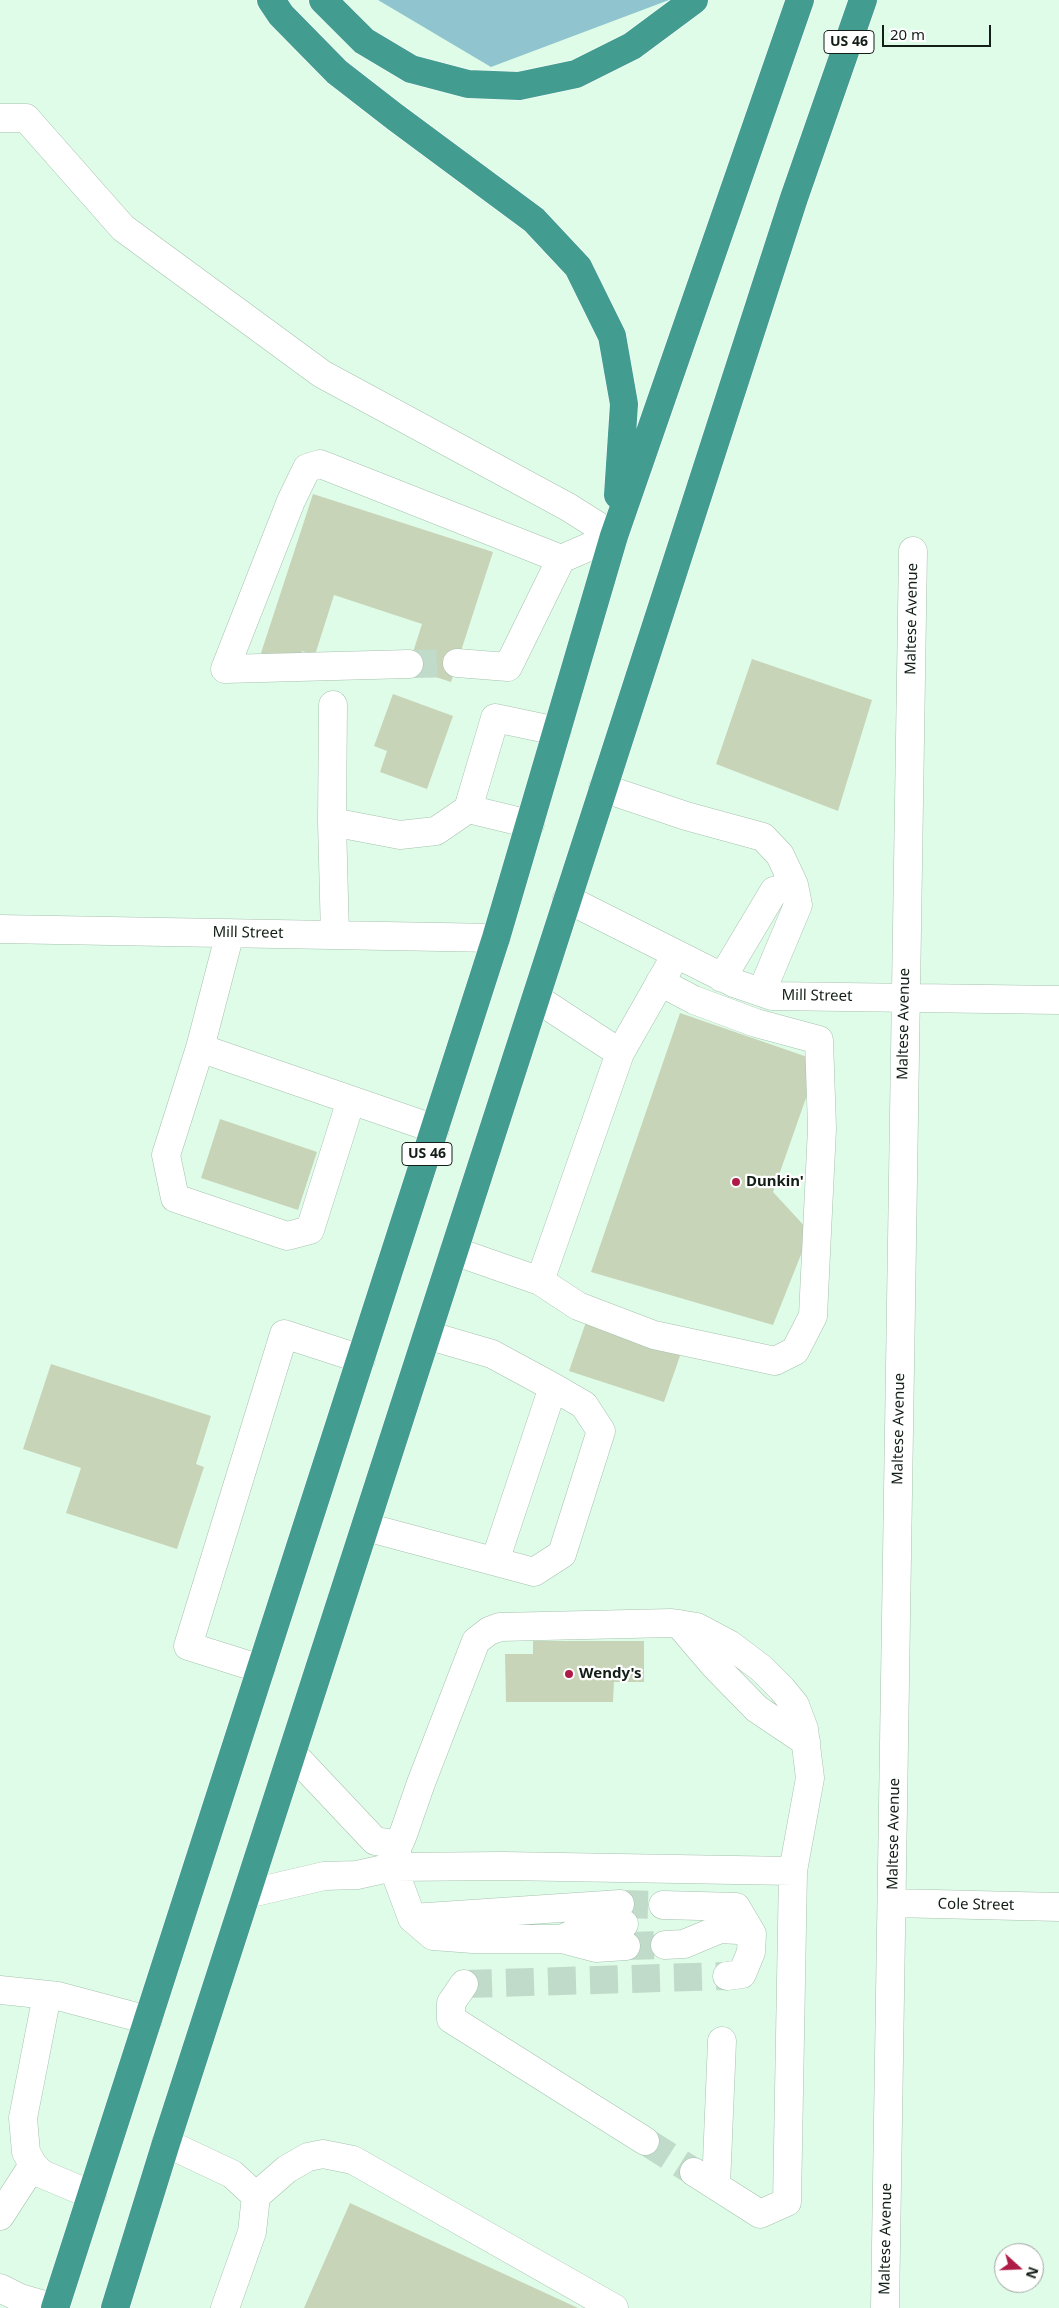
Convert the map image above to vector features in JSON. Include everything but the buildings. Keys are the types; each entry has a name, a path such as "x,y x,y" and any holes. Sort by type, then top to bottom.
{"highway":[{"path":"270,0 280,15 337,72 534,220 578,268 612,336 624,404 614,536"},
{"path":"323,0 364,41 411,69 468,84 519,86 576,74 632,46 694,0"},
{"name":"US 46","path":"54,2308 496,938 614,536 800,0"},
{"name":"US 46","path":"115,2308 166,2142 791,207 863,0"}],"street":[{"path":"0,118 26,118 123,228 322,374 568,507 614,536"},
{"path":"409,664 225,669 291,501 307,468 320,464 561,559"},
{"path":"457,663 508,667 561,559 614,536"},
{"name":"Maltese Avenue","path":"885,2308 893,1903 904,997 913,551"},
{"path":"333,705 332,822 335,935"},
{"path":"332,822 400,835 436,831 468,809 495,718 558,731"},
{"path":"603,788 686,816 763,838 780,855 794,885 798,906 762,991"},
{"path":"468,809 530,824"},
{"path":"722,978 774,891 794,885"},
{"name":"Mill Street","path":"567,899 722,978 772,996 1059,1000"},
{"name":"Mill Street","path":"0,929 496,938"},
{"path":"230,933 200,1048 166,1155 175,1198 287,1236 310,1230 351,1100"},
{"path":"540,1281 620,1053 675,954"},
{"path":"660,982 703,1003 756,1022 819,1040"},
{"path":"454,1252 540,1281 578,1306 654,1335 775,1361 795,1351 813,1316 822,1128 819,996"},
{"path":"536,998 620,1053"},
{"path":"200,1048 435,1129"},
{"path":"261,1669 188,1646 284,1334 361,1359"},
{"path":"366,1526 534,1572 562,1554 600,1431 584,1405 492,1354 427,1335"},
{"path":"495,1561 553,1387"},
{"path":"396,1855 476,1641 489,1631 500,1627 679,1624 697,1627 728,1644 761,1668 795,1705 804,1729 810,1778 792,1871 787,2202 760,2214 705,2179 722,2041"},
{"path":"292,1754 374,1842 384,1844 396,1855 412,1918 433,1936 473,1939 562,1939 594,1924 623,1925 412,1918"},
{"path":"247,1894 324,1876 357,1875 396,1855 503,1866 792,1871"},
{"name":"Cole Street","path":"893,1903 1059,1907"},
{"path":"728,1976 742,1974 751,1952 752,1934 736,1907 664,1924 692,1923 752,1934"},
{"path":"464,1984 451,2003 451,2019 645,2141"},
{"path":"0,1990 47,1995 148,2020"},
{"path":"47,1995 23,2118 26,2152 33,2165 42,2174 92,2195"},
{"path":"166,2142 232,2174 256,2196"},
{"path":"222,2307 252,2232 256,2196 287,2169 308,2157 324,2154 345,2157 614,2308"},
{"path":"0,2216 33,2165"},
{"path":"0,2288 20,2298 54,2308"}],"water":[{"path":"378,0 669,0 491,67"}],"tunnel":[{"path":"409,664 457,663"},
{"path":"620,1904 663,1905"},
{"path":"626,1946 665,1945"},
{"path":"464,1984 727,1976"},
{"path":"645,2141 694,2172"}],"place":[{"name":"Dunkin'","path":"736,1182"},
{"name":"Wendy's","path":"569,1674"}]}
